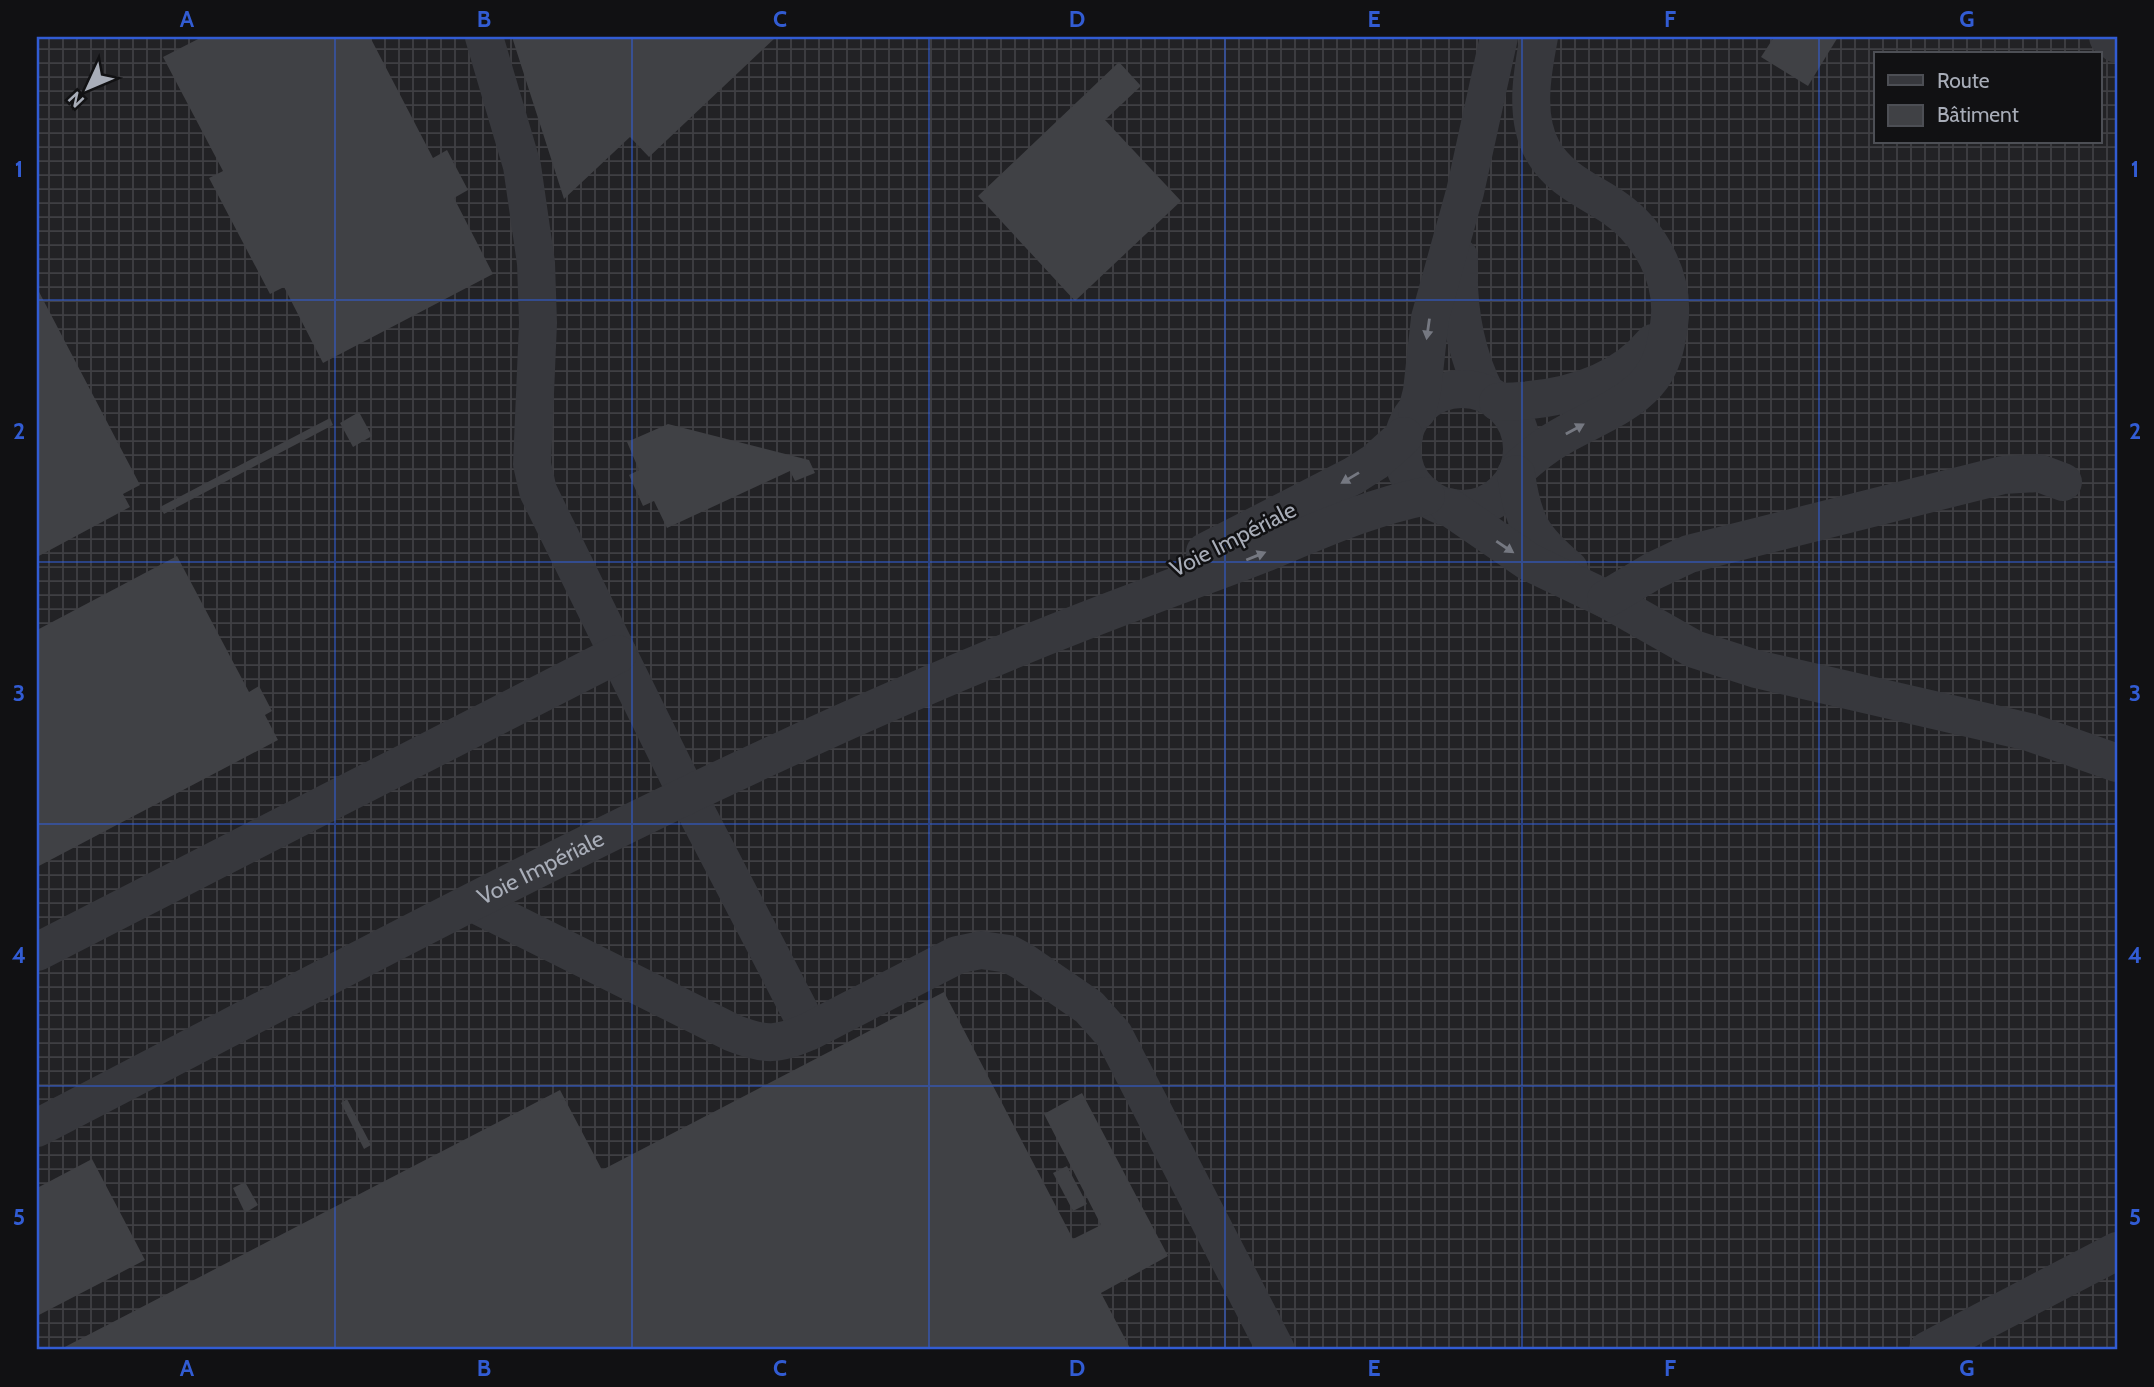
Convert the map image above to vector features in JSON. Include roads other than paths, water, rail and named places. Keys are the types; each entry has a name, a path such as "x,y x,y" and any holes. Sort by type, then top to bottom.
{"street":[{"path":"484,37 520,157 536,263 538,323 533,477 687,794 810,1031"},
{"path":"1499,37 1465,192 1430,318 1422,391 1410,424 1405,467 1414,483 1512,552 1606,599 1694,649 1735,663 2029,732 2117,763"},
{"path":"1438,502 1469,508 1489,502 1505,491 1518,471 1556,439 1628,399 1646,383 1663,356 1671,311 1670,297 1662,269 1642,233 1613,207 1576,185 1558,170 1539,142 1532,98 1539,37"},
{"path":"2108,37 2117,44"},
{"path":"1465,192 1459,304 1472,363 1492,398 1512,416 1520,434 1522,448 1518,471 1525,518 1535,536 1549,552 1606,599"},
{"path":"1410,424 1431,398 1449,391 1468,390 1492,398 1524,401 1588,387 1614,376 1644,354 1660,334 1671,311"},
{"name":"Voie Impériale","path":"37,1128 687,794 1055,631 1338,485 1375,462 1410,424"},
{"path":"1606,599 1653,571 1689,554 2003,475 2039,473 2063,482"},
{"name":"Voie Impériale","path":"1055,631 1232,566 1374,509 1438,502"},
{"path":"37,952 618,654"},
{"path":"473,903 751,1040 763,1043 778,1042 810,1031 957,955 981,950 1009,954 1022,961 1089,1007 1114,1035 1276,1350"},
{"path":"1928,1350 2117,1251"}]}
